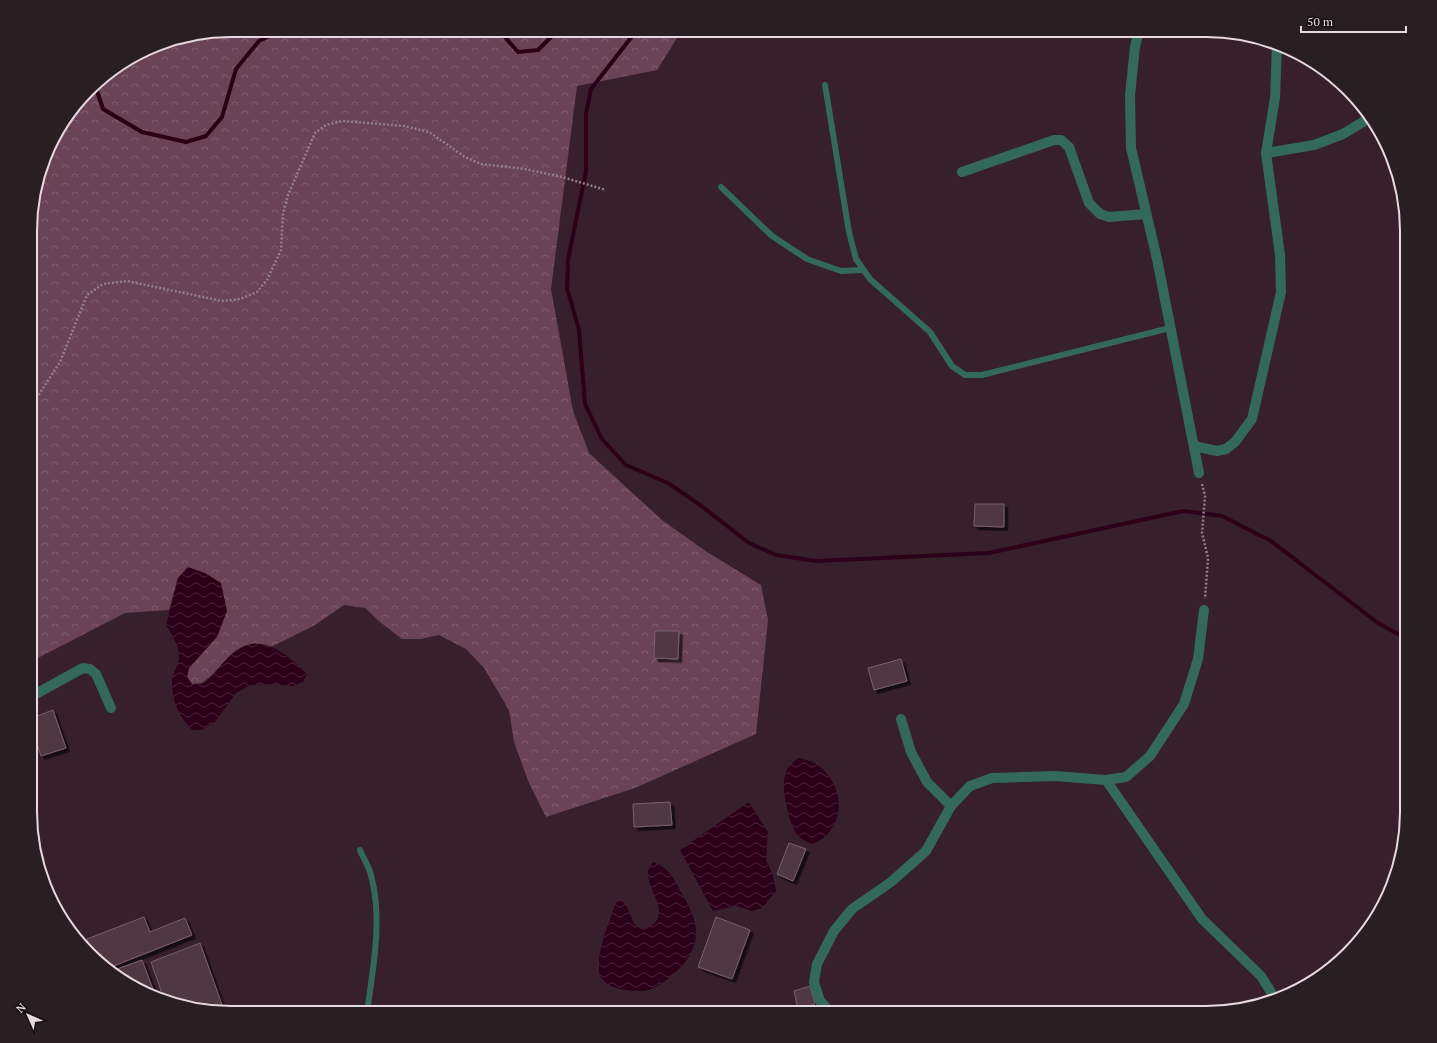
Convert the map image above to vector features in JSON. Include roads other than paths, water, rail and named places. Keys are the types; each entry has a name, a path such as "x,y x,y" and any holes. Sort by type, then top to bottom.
{"street":[{"path":"1137,37 1130,95 1131,148 1170,328 1199,473"},
{"path":"1194,446 1217,451 1226,449 1235,442 1252,419 1281,292 1280,255 1266,153 1275,98 1277,51"},
{"path":"1266,153 1314,145 1343,134 1365,120"},
{"path":"962,172 1054,140 1061,140 1069,147 1089,203 1100,214 1109,217 1146,214"},
{"path":"825,1006 820,1001 814,982 817,964 834,931 852,909 891,882 926,851 951,806 970,786 992,778 1055,776 1106,780 1126,777 1150,756 1184,704 1198,659 1204,610"},
{"path":"37,693 83,668 90,669 96,674 112,708"},
{"path":"901,719 910,752 927,782 951,806"},
{"path":"1106,780 1202,919 1261,976 1272,994"}],"lane":[{"path":"825,85 849,232 856,260 870,279 930,332 952,366 965,375 982,374 1170,328"},
{"path":"721,187 772,236 807,259 841,271 863,270"},
{"path":"360,850 371,874 377,911 375,953 368,1006"}],"water":[{"path":"188,567 205,573 221,583 227,611 217,637 189,668 187,677 192,684 204,683 235,651 246,645 256,644 267,645 277,650 287,656 307,674 303,682 293,686 273,684 251,685 236,693 215,722 202,730 192,730 187,725 174,701 172,680 178,662 179,652 166,625 178,578"},
{"path":"798,758 813,762 828,775 834,784 839,803 835,822 830,831 813,844 803,840 796,833 790,819 784,792 785,775 787,769"},
{"path":"749,802 768,832 766,860 773,875 776,891 762,908 752,911 736,906 713,911 680,850"},
{"path":"653,862 667,870 676,882 688,905 696,929 694,945 691,953 681,967 669,978 652,989 642,991 613,987 605,982 599,975 599,956 604,936 616,902 622,901 628,909 635,924 644,930 654,924 658,918 658,903 651,887 648,871"}],"waterway":[{"path":"97,91 103,109 142,132 186,142 206,136 222,117 236,69 259,41 267,37"},
{"path":"505,37 518,52 538,50 551,37"},
{"path":"632,37 591,89 586,114 586,171 568,260 567,288 579,330 585,404 602,439 626,465 668,483 700,505 749,543 776,555 816,561 989,553 1183,511 1222,516 1271,541 1378,623 1400,635"}]}
